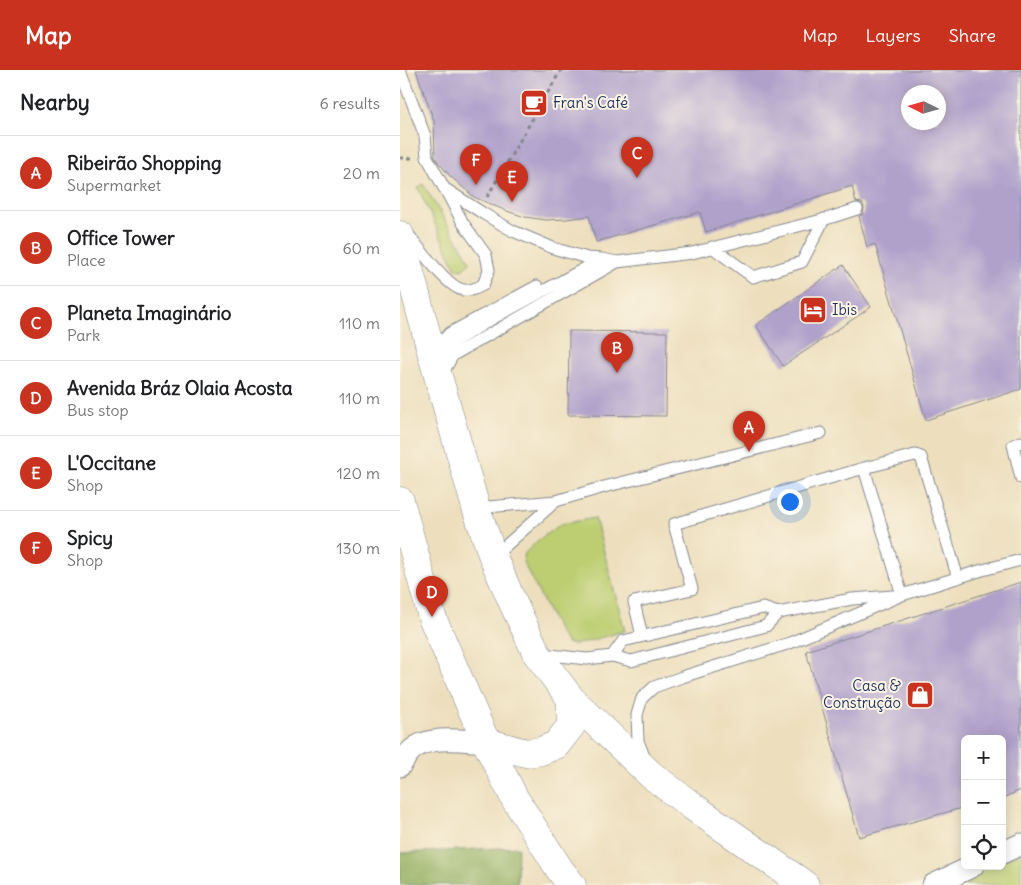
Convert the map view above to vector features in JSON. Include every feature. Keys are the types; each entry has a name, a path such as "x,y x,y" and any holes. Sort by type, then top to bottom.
{"street":[{"path":"400,235 476,508 493,557 537,654 572,700 650,774 692,806 805,885"},
{"path":"400,501 432,617 486,742 516,799 560,870 572,885"},
{"path":"400,766 412,750 424,742 440,740 486,742 526,752 541,751 556,745 571,726 572,700"},
{"path":"1006,851 1021,844"},
{"path":"933,885 965,870"}],"lane":[{"path":"400,70 426,136 427,157 463,223 486,255 489,270 483,286 474,290 462,290 455,287 444,278 400,224"},
{"path":"444,188 514,231 553,248 587,258 617,262 692,252 857,209"},
{"path":"712,247 753,277 802,262 824,219"},
{"path":"438,376 437,347 450,333 587,258"},
{"path":"438,376 439,362 452,343 490,320 602,259"},
{"path":"438,376 445,369 453,355 617,262"},
{"path":"476,508 556,501 604,487 821,433"},
{"path":"1017,443 1021,478"},
{"path":"642,636 634,602 692,589 674,524 864,468 915,455 922,457 958,578"},
{"path":"864,468 902,595"},
{"path":"493,557 556,501"},
{"path":"650,774 638,741 637,715 642,698 654,687 790,643 902,595 1021,560"},
{"path":"612,656 623,641 763,608 778,613 852,599 902,595"},
{"path":"537,654 587,659 612,656 630,661 766,626 778,613"}],"path":[{"path":"484,201 561,70"}],"green space":[{"path":"423,184 470,261 462,270 456,269 418,188"},
{"path":"595,518 625,631 574,645 567,643 560,634 523,562 525,553 537,541 561,524"},
{"path":"518,847 517,885 400,885 400,853"},
{"path":"1021,852 1021,885 948,885 981,870 1006,870 1006,859"}],"building":[{"path":"416,70 1021,70 1021,389 926,420 875,244 867,247 859,216 863,214 864,207 862,203 856,202 852,186 706,232 700,212 596,242 589,216 546,220 525,217 504,210 474,197 450,176 435,157 434,121"},
{"path":"843,265 871,307 783,366 756,325"},
{"path":"569,331 667,332 666,416 568,415"},
{"name":"Casa & Construção","path":"1021,582 1021,790 1006,796 1006,735 961,735 961,808 859,837 806,651"}],"place":[{"name":"Fran's Café","path":"534,103"},
{"name":"Planeta Imaginário","path":"637,178"},
{"name":"Spicy","path":"476,185"},
{"name":"L'Occitane","path":"512,202"},
{"name":"Ibis","path":"813,310"},
{"name":"Office Tower","path":"617,373"},
{"name":"Ribeirão Shopping","path":"749,452"},
{"name":"Avenida Bráz Olaia Acosta","path":"432,617"},
{"name":"Casa & Construção","path":"920,695"}]}
